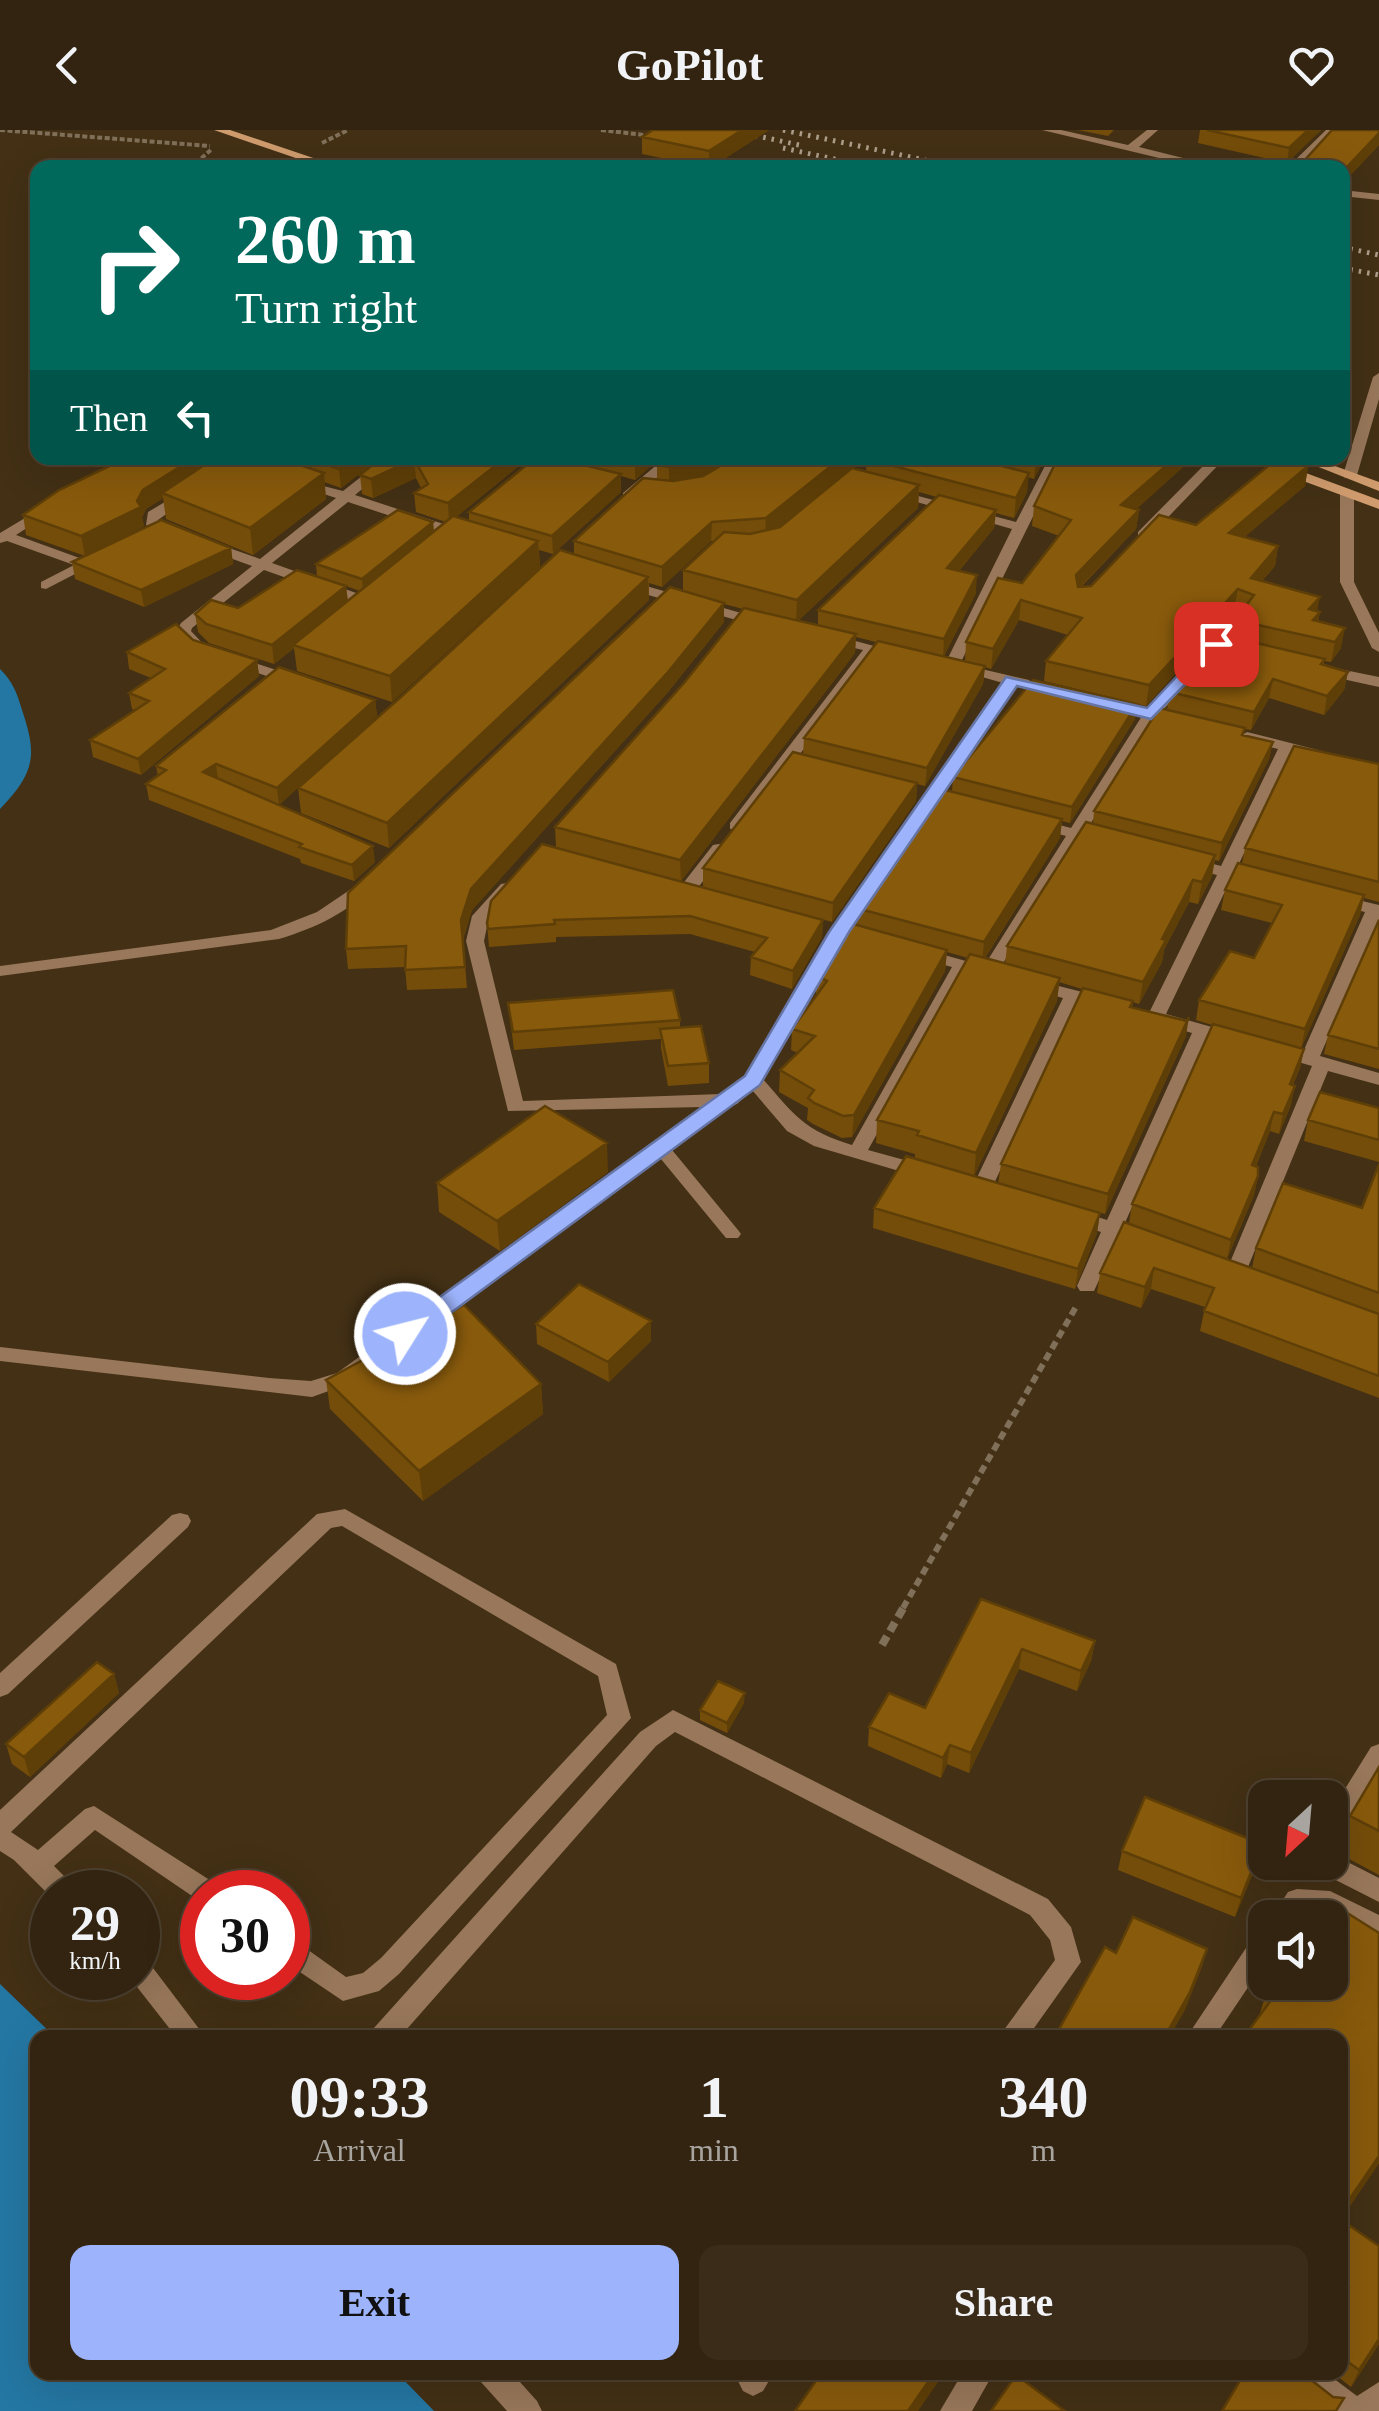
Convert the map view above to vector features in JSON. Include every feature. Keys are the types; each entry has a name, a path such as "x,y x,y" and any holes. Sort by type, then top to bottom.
{"main road":[{"path":"219,130 314,160"},
{"path":"1273,465 1379,505"},
{"path":"1322,465 1379,487"}],"street":[{"path":"1047,130 1183,160"},
{"path":"1131,148 1152,130"},
{"path":"1300,160 1332,130"},
{"path":"1350,194 1379,197"},
{"path":"1350,475 1379,377"},
{"path":"312,686 202,650 183,632 257,565 384,465"},
{"path":"524,474 534,465"},
{"path":"554,465 570,471"},
{"path":"612,513 644,490 666,465"},
{"path":"935,663 1020,528 1052,465"},
{"path":"1136,543 1211,465"},
{"path":"290,478 472,538"},
{"path":"1020,483 1040,488"},
{"path":"620,484 644,490"},
{"path":"194,488 153,515 150,522 257,565 368,602"},
{"path":"882,490 1020,528"},
{"path":"1347,493 1347,582 1379,648"},
{"path":"3,538 66,496"},
{"path":"922,517 935,504"},
{"path":"440,544 468,521"},
{"path":"146,534 162,527"},
{"path":"3,538 86,565"},
{"path":"46,585 116,550"},
{"path":"614,580 674,591 734,624 785,628"},
{"path":"349,618 383,590"},
{"path":"655,608 674,591"},
{"path":"1006,977 1076,834 1151,714 1240,616"},
{"path":"818,636 1042,687"},
{"path":"1216,644 1234,648"},
{"path":"706,896 678,888 786,760 872,648"},
{"path":"264,686 292,664"},
{"path":"1308,666 1379,682"},
{"path":"0,1354 312,1390 344,1378 732,1100 753,1080 838,931 1012,680"},
{"path":"1096,700 1203,726"},
{"path":"1236,734 1342,760"},
{"path":"1139,1013 1225,872 1287,746"},
{"path":"786,760 823,769"},
{"path":"1022,820 1113,844"},
{"path":"1169,858 1282,886"},
{"path":"0,972 273,935 312,924 345,905 380,871"},
{"path":"517,878 481,916 475,941 514,1107 732,1100"},
{"path":"1236,1272 1377,910 1319,895"},
{"path":"892,946 1379,1079"},
{"path":"857,1153 962,965"},
{"path":"753,1080 794,1127 821,1142 972,1187 1072,995"},
{"path":"1087,1286 1202,1030"},
{"path":"1056,1211 1165,1246"},
{"path":"0,1826 325,1520 345,1517 608,1672 619,1718 370,1983 343,1990 310,1966"},
{"path":"0,1688 180,1521"},
{"path":"389,2030 648,1739 674,1720 1039,1907 1062,1934 1068,1962 1017,2030"},
{"path":"1348,1805 1379,1754"},
{"path":"37,1866 94,1816 180,1874"},
{"path":"0,1838 41,1870"},
{"path":"1348,1874 1379,1890"},
{"path":"1348,1911 1379,1928"},
{"path":"1205,2030 1248,1966"},
{"path":"160,1996 188,2030"},
{"path":"498,2380 527,2411"},
{"path":"955,2411 975,2380"},
{"path":"1311,2380 1352,2411"},
{"path":"1362,2411 1379,2396"}],"lane":[{"path":"662,1149 732,1234"}],"path":[{"path":"0,130 201,148 240,136"},
{"path":"601,130 644,135 618,130"},
{"path":"882,1645 1087,1286"}],"water":[{"path":"0,669 18,698 31,752 26,774 0,809"},
{"path":"0,1984 48,2030 30,2030 30,2380 404,2380 434,2411 0,2411"}],"building":[{"path":"653,130 742,130 709,151 642,137"},
{"path":"1207,130 1308,130 1289,148"},
{"path":"1332,130 1379,130 1350,164 1350,160 1305,160"},
{"path":"112,465 183,465 143,490 137,501 141,507 81,536 23,515 59,490"},
{"path":"204,465 300,465 324,473 250,528 162,493"},
{"path":"372,465 401,465 371,479 360,475"},
{"path":"417,465 496,465 448,503 414,493 428,484"},
{"path":"526,465 584,465 621,474 552,536 469,512"},
{"path":"722,465 832,465 766,518 712,522 662,567 574,541 643,478 673,481 703,476"},
{"path":"890,465 999,465 1029,473 1016,498"},
{"path":"1054,465 1167,465 1121,505 1139,510 1076,575 1078,587 1091,586 1159,515 1196,525 1269,465 1308,466 1229,533 1278,546 1251,578 1320,597 1309,609 1320,612 1313,620 1345,628 1335,642 1235,620 1254,595 1238,589 1149,685 1046,661 1082,618 1021,600 993,649 966,642 998,578 1022,583 1071,520 1034,506"},
{"path":"852,468 919,485 797,600 683,570 724,532 750,534 780,527"},
{"path":"939,495 996,510 947,568 977,575 944,639 818,610"},
{"path":"398,510 433,522 362,579 316,564"},
{"path":"453,516 538,541 390,676 293,645"},
{"path":"161,520 231,548 141,590 72,562"},
{"path":"560,550 648,577 387,823 298,788 402,696"},
{"path":"297,570 346,586 272,645 206,624 195,614 211,600 238,608"},
{"path":"670,587 724,603 668,672 471,889 461,920 465,967 405,970 406,946 346,949 348,893"},
{"path":"744,608 856,634 680,860 555,827 684,683"},
{"path":"176,624 193,640 257,660 138,759 90,740 149,701 129,693 165,669 127,652"},
{"path":"1222,635 1325,659 1321,664 1348,672 1327,696 1273,679 1254,712 1170,692"},
{"path":"878,641 985,666 927,768 804,738"},
{"path":"279,667 375,700 277,788 216,764 203,772 373,846 352,865 146,784 166,770 156,766"},
{"path":"1033,680 1137,704 1072,807 953,777"},
{"path":"1159,708 1245,728 1242,735 1273,742 1222,843 1094,811"},
{"path":"1294,746 1379,764 1379,882 1245,848"},
{"path":"793,752 917,783 833,903 703,868"},
{"path":"941,789 1062,819 984,942 856,908"},
{"path":"1086,822 1215,855 1202,882 1193,880 1143,982 1007,946"},
{"path":"542,844 823,920 793,971 751,957 767,938 690,916 554,920 555,924 488,929 491,901"},
{"path":"1238,863 1364,895 1305,1029 1199,1000 1230,951 1254,958 1282,905 1225,890"},
{"path":"1379,920 1379,1049 1328,1035"},
{"path":"846,922 947,950 854,1115 843,1116 814,1103 808,1098 814,1090 780,1070 815,1036 792,1029 827,981 816,975"},
{"path":"970,954 1060,978 976,1153 877,1120"},
{"path":"1083,988 1133,1001 1130,1007 1187,1021 1189,1017 1108,1194 1001,1164"},
{"path":"673,990 680,1020 513,1032 508,1003"},
{"path":"1213,1024 1304,1049 1283,1114 1274,1112 1252,1165 1258,1167 1258,1176 1231,1240 1132,1204"},
{"path":"701,1026 709,1063 668,1066 660,1029"},
{"path":"1320,1092 1379,1108 1379,1140 1308,1120"},
{"path":"545,1106 607,1143 497,1221 437,1183"},
{"path":"906,1156 1100,1213 1078,1269 874,1208"},
{"path":"1379,1164 1379,1293 1256,1248 1283,1183 1362,1208"},
{"path":"1124,1222 1379,1314 1379,1376 1204,1311 1214,1288 1154,1268 1145,1287 1100,1273"},
{"path":"579,1284 651,1321 608,1362 536,1324"},
{"path":"464,1305 541,1384 419,1471 326,1380"},
{"path":"981,1599 1095,1641 1081,1671 1022,1649 971,1753 950,1745 943,1758 869,1727 889,1693 925,1708"},
{"path":"97,1662 114,1674 24,1757 6,1744"},
{"path":"718,1681 745,1693 727,1723 700,1710"},
{"path":"1379,1767 1379,1831 1350,1816"},
{"path":"1145,1797 1248,1838 1248,1880 1241,1898 1122,1851"},
{"path":"1348,1913 1379,1933 1379,2156 1348,2201 1348,2030 1249,2030 1271,2000 1348,2000"},
{"path":"1133,1917 1207,1949 1190,1992 1169,2030 1058,2030 1105,1947 1116,1953"},
{"path":"1348,2225 1379,2246 1379,2339 1359,2370 1348,2362"},
{"path":"816,2380 929,2380 908,2411 795,2411"},
{"path":"1013,2380 1023,2380 1065,2411 991,2411"},
{"path":"1240,2380 1311,2380 1333,2397 1344,2398 1336,2411 1222,2411"}],"railway":[{"path":"730,130 799,145"},
{"path":"783,130 925,160"},
{"path":"783,148 839,160"},
{"path":"1350,249 1379,255"},
{"path":"1350,270 1379,275"}],"route":[{"path":"405,1334 732,1100 753,1080 839,932 1012,680 1151,714 1216,644"}]}
